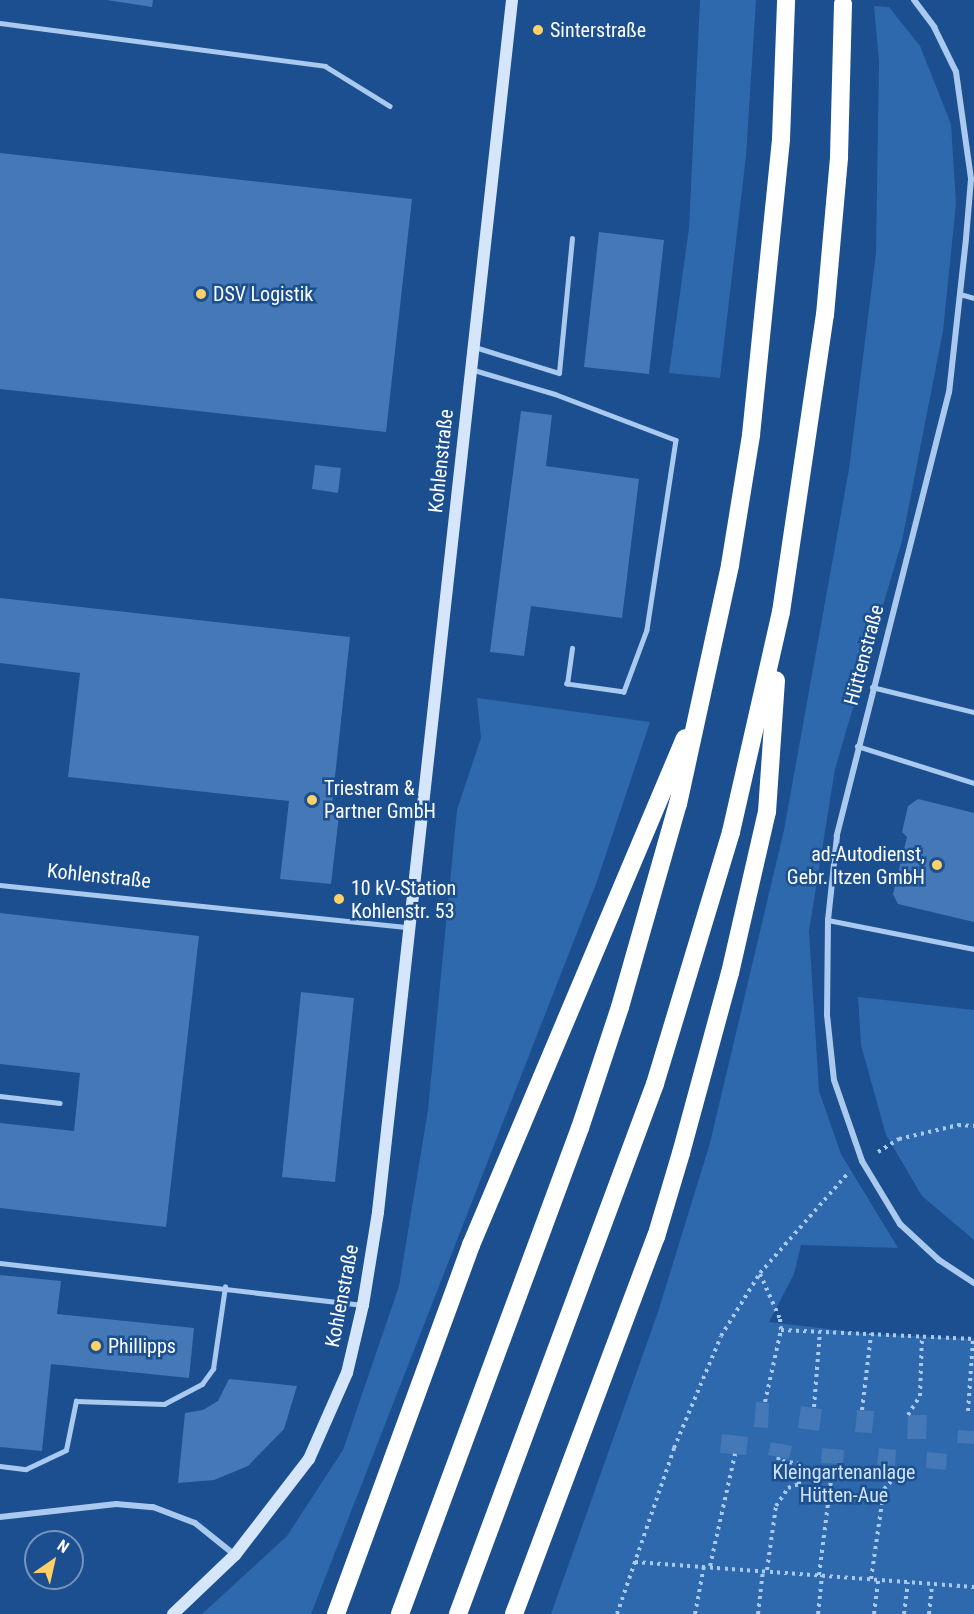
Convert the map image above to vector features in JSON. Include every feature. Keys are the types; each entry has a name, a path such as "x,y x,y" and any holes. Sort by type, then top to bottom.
{"highway":[{"path":"400,1614 617,1018 678,804 704,695 732,553 767,303 781,139 786,0"},
{"path":"514,1614 656,1237 730,973 767,812 781,612 825,315 839,157 843,4"},
{"path":"458,1614 655,1084 731,831 781,612"},
{"path":"336,1614 471,1245 599,934 704,695"}],"street":[{"name":"Kohlenstraße","path":"173,1614 236,1556 290,1487 325,1428 347,1373 363,1305 378,1212 512,0"},
{"name":"Hüttenstraße","path":"914,0 934,27 956,72 971,179 966,239 949,392 857,746 837,836 828,920 827,1015 834,1080 862,1161 900,1224 939,1260 974,1283"},
{"path":"0,1517 116,1504 153,1507 195,1523 236,1556"}],"lane":[{"path":"0,23 325,66 390,106"},
{"path":"474,347 559,373 573,239"},
{"path":"966,239 974,241"},
{"path":"960,294 974,298"},
{"path":"471,369 555,394 676,440 647,630 624,692 567,684 572,648"},
{"path":"873,687 974,712"},
{"path":"857,746 974,783"},
{"name":"Kohlenstraße","path":"0,885 408,927"},
{"path":"828,920 974,949"},
{"path":"0,1096 60,1103"},
{"path":"0,1263 225,1287 363,1305"},
{"path":"0,1466 26,1469 66,1450 76,1401 164,1404 202,1384 213,1369 225,1287"}],"path":[{"path":"617,1614 674,1448 721,1336 760,1273 844,1176 862,1161 899,1139 958,1125 974,1126"},
{"path":"760,1273 780,1319 781,1330 765,1402"},
{"path":"781,1330 973,1339 968,1410"},
{"path":"814,1407 820,1331"},
{"path":"862,1410 871,1334"},
{"path":"908,1414 920,1396 922,1336"},
{"path":"710,1566 735,1454"},
{"path":"758,1614 776,1506 788,1488 799,1484 800,1464 778,1460 779,1457"},
{"path":"818,1614 820,1575 833,1464"},
{"path":"871,1579 884,1489 900,1472 887,1466"},
{"path":"635,1562 974,1587"},
{"path":"695,1614 704,1566"},
{"path":"874,1614 878,1580"},
{"path":"904,1614 908,1582"},
{"path":"929,1614 933,1584"}],"green space":[{"path":"700,0 756,0 746,156 720,378 669,373 689,228"},
{"name":"Kleingartenanlage Hütten-Aue","path":"874,6 889,7 920,46 951,124 956,204 943,331 902,541 835,769 809,931 819,1091 841,1154 898,1248 801,1245 794,1274 769,1322 871,1334 974,1339 974,1614 551,1614 658,1312 710,1143 784,830 849,469 876,253 879,61"},
{"path":"477,698 650,722 596,884 311,1614 202,1614 287,1536 343,1450 399,1286 428,1110 457,810 481,738"},
{"path":"858,997 974,1010 974,1240 922,1196 886,1135 861,1045"}],"building":[{"path":"107,0 153,0 152,7"},
{"name":"DSV Logistik","path":"0,153 412,199 386,432 0,389"},
{"path":"599,232 664,240 649,374 584,367"},
{"path":"521,411 552,415 546,466 639,479 622,618 531,606 524,656 490,652"},
{"path":"315,465 341,468 338,493 312,489"},
{"path":"0,598 350,637 332,805 340,807 331,884 280,879 289,801 68,777 80,673 0,663"},
{"name":"ad-Autodienst, Gebr. Itzen GmbH","path":"918,799 974,813 974,922 898,904 893,894 907,837 902,832 908,806"},
{"name":"10 kV-Station Kohlenstr. 53","path":"337,892 343,893 342,905 336,905"},
{"path":"0,913 199,936 166,1227 0,1208 0,1123 74,1131 80,1073 0,1064"},
{"path":"301,992 354,998 335,1182 282,1177"},
{"name":"Phillipps","path":"0,1275 61,1281 57,1314 194,1328 189,1378 51,1364 42,1451 0,1447"},
{"path":"229,1379 297,1386 284,1429 248,1466 214,1480 178,1483 185,1413 203,1410 218,1401"},
{"path":"756,1402 769,1403 768,1428 754,1427"},
{"path":"801,1406 822,1409 819,1431 798,1428"},
{"path":"857,1410 874,1411 872,1433 855,1432"},
{"path":"908,1415 927,1415 926,1439 907,1439"},
{"path":"958,1430 974,1431 974,1444 957,1443"},
{"path":"722,1434 748,1437 746,1455 720,1453"},
{"path":"771,1442 792,1446 789,1459 768,1455"},
{"path":"822,1448 844,1450 843,1464 821,1463"},
{"path":"879,1448 896,1450 895,1467 877,1465"},
{"path":"927,1452 947,1454 946,1470 926,1468"}],"place":[{"name":"Sinterstraße","path":"538,30"},
{"name":"DSV Logistik","path":"201,294"},
{"name":"Triestram & Partner GmbH","path":"312,800"},
{"name":"ad-Autodienst, Gebr. Itzen GmbH","path":"937,865"},
{"name":"10 kV-Station Kohlenstr. 53","path":"339,899"},
{"name":"Phillipps","path":"96,1346"}]}
